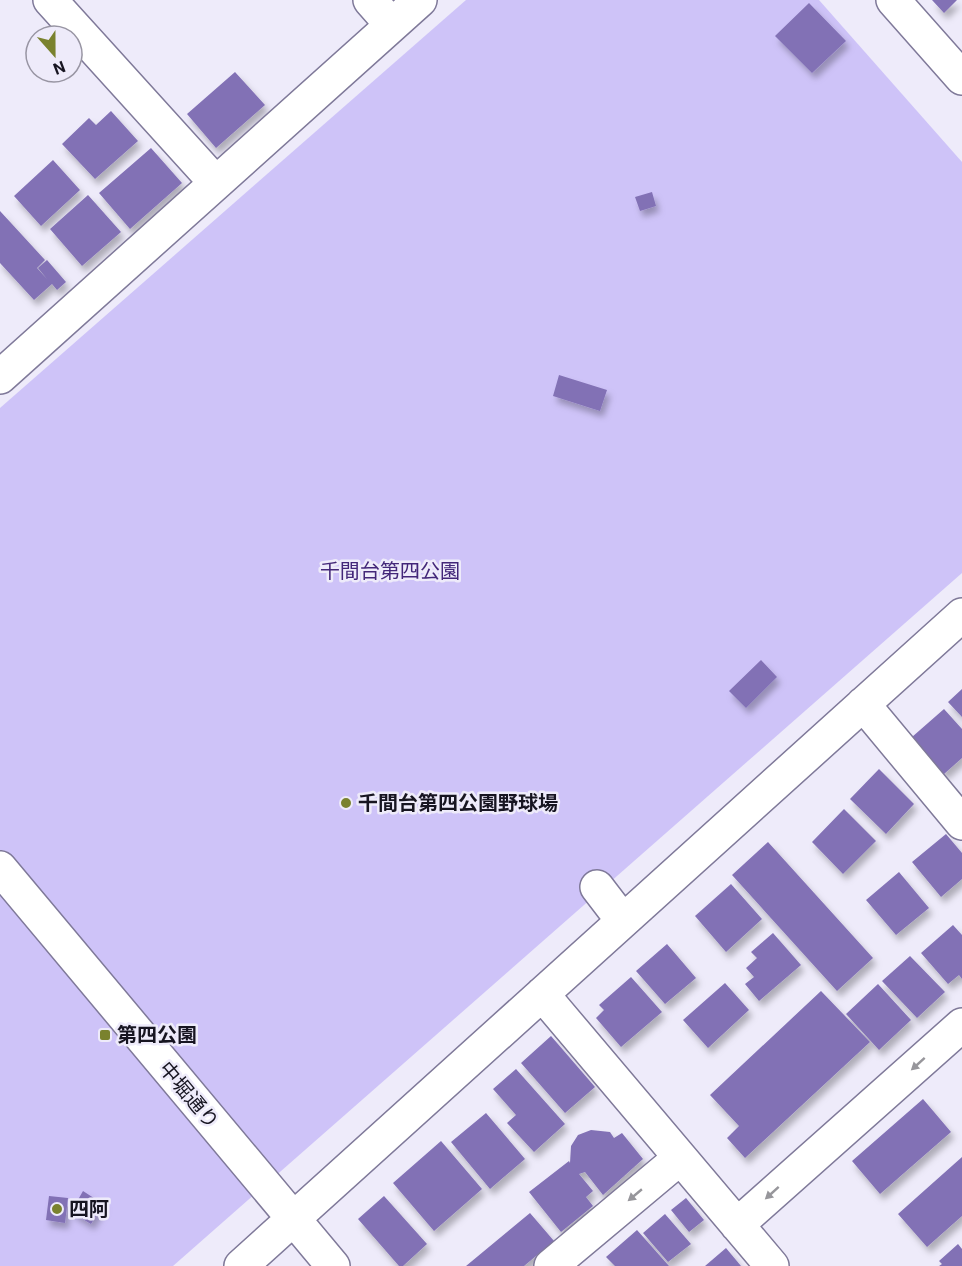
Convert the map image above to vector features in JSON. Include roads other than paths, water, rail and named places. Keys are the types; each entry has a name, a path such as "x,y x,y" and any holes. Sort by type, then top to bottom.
{"street":[{"path":"50,0 216,183"},
{"path":"370,0 392,25"},
{"path":"0,376 420,0"},
{"path":"893,0 962,78"},
{"path":"241,1266 864,704 959,624"},
{"path":"864,704 962,823"},
{"name":"中堀通り","path":"0,868 333,1266"},
{"path":"597,887 624,921"},
{"path":"542,994 772,1266"},
{"path":"737,1225 962,1025"},
{"path":"551,1266 680,1158"}],"place":[{"name":"千間台第四公園野球場","path":"346,803"},
{"name":"第四公園","path":"105,1035"},
{"name":"四阿","path":"57,1209"}],"park label":[{"name":"千間台第四公園","path":"390,571"}]}
